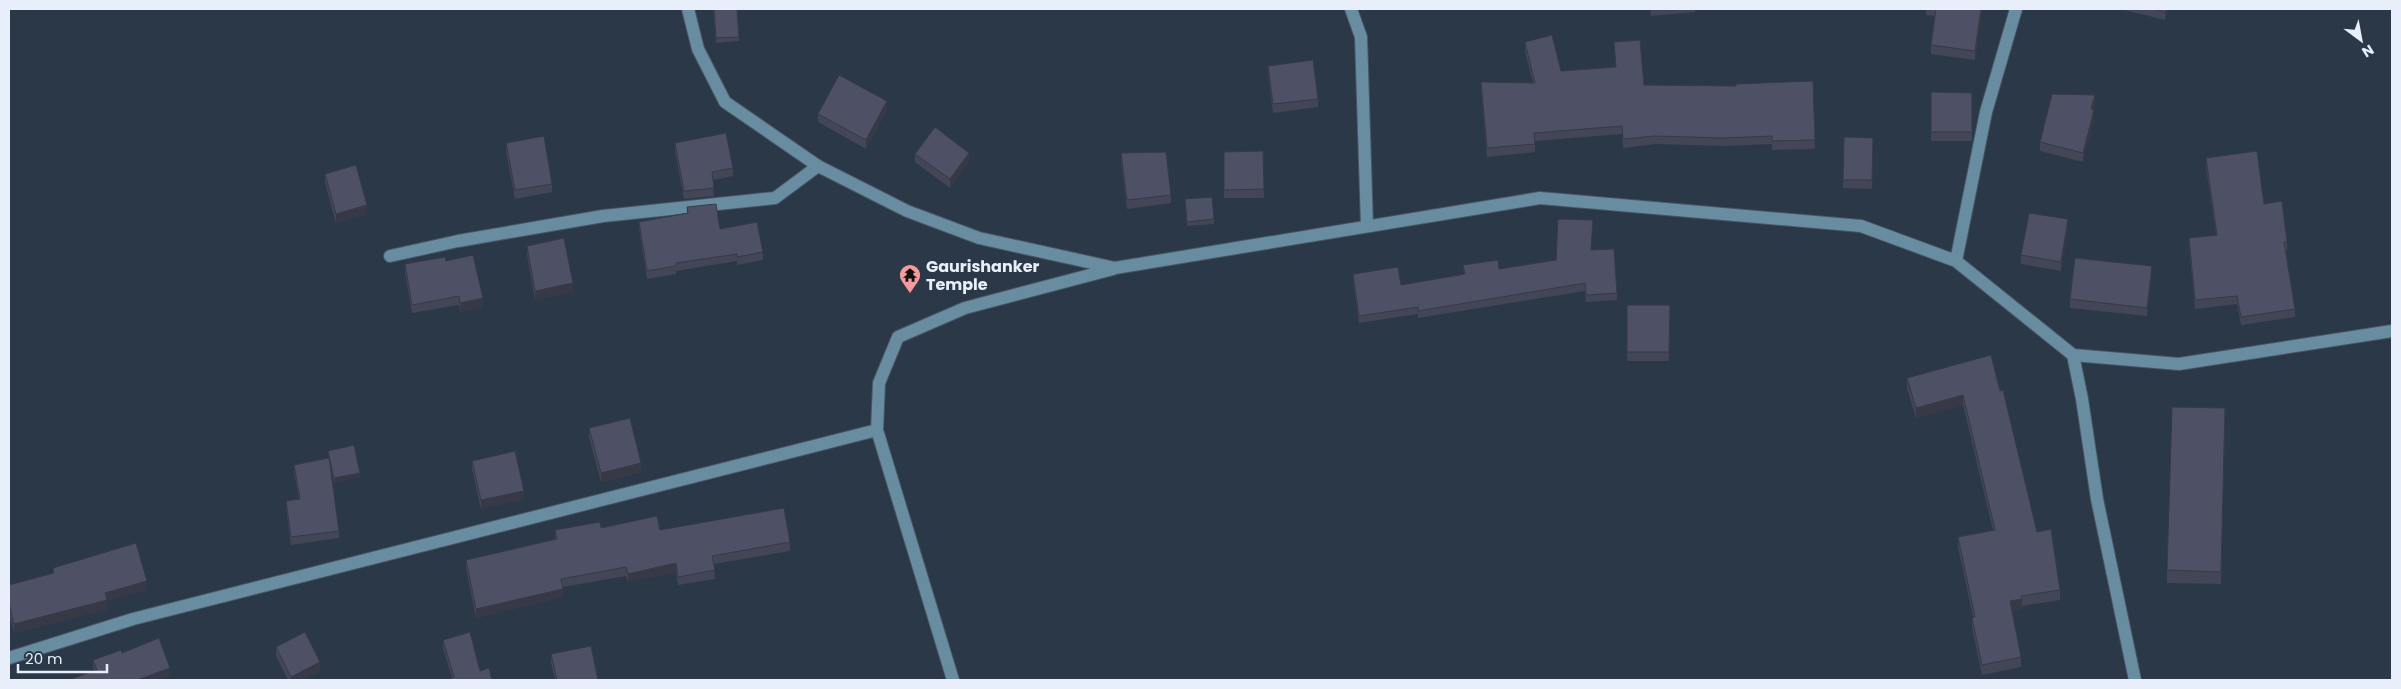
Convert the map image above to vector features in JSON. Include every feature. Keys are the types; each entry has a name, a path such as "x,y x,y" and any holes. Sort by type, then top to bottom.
{"street":[{"path":"688,9 698,49 725,102 818,166 907,211 979,238 1115,268"},
{"path":"1351,9 1361,38 1368,226"},
{"path":"1956,261 1986,112 2016,9"},
{"path":"390,256 458,241 603,216 775,198 818,166"},
{"path":"953,680 877,430 879,383 898,337 965,308 1115,268 1540,198 1861,226 1956,261 2072,355 2179,364 2392,331"},
{"path":"2072,355 2082,399 2099,508 2135,680"},
{"path":"9,658 133,619 877,430"}],"building":[{"path":"714,9 737,9 739,37 716,38"},
{"path":"1936,9 1981,9 1975,51 1931,45"},
{"path":"2154,9 2166,9 2165,12"},
{"path":"1552,35 1561,71 1616,67 1614,42 1640,40 1644,85 1736,86 1736,84 1813,81 1815,140 1772,141 1772,136 1724,138 1655,136 1623,139 1622,126 1534,133 1535,144 1487,148 1481,82 1535,83 1525,42"},
{"path":"1313,60 1318,99 1273,104 1268,66"},
{"path":"839,75 887,101 866,140 818,114"},
{"path":"1931,92 1972,93 1972,132 1931,132"},
{"path":"2052,94 2095,95 2091,109 2094,110 2083,153 2040,142"},
{"path":"935,127 969,153 950,179 915,154"},
{"path":"726,133 733,168 712,172 714,188 684,191 675,143"},
{"path":"544,136 552,184 515,190 506,143"},
{"path":"1844,137 1873,138 1872,180 1843,180"},
{"path":"1263,151 1264,189 1224,190 1224,152"},
{"path":"2257,151 2264,204 2282,201 2287,242 2284,242 2295,309 2241,317 2237,296 2195,300 2189,238 2217,235 2206,158"},
{"path":"1166,152 1171,195 1127,200 1121,153"},
{"path":"356,165 367,205 336,214 325,174"},
{"path":"1212,197 1214,219 1187,222 1185,199"},
{"path":"716,204 720,229 757,222 763,252 737,257 737,254 676,263 676,266 647,271 639,222 688,213 687,207"},
{"path":"2029,213 2068,219 2061,262 2021,255"},
{"path":"1558,219 1593,220 1591,250 1614,249 1617,293 1586,295 1585,283 1418,311 1418,307 1359,316 1353,274 1398,267 1401,285 1465,274 1463,265 1498,260 1499,269 1556,260"},
{"path":"564,238 573,283 535,291 527,246"},
{"path":"473,255 483,298 460,303 459,296 412,305 405,264 445,257 446,261"},
{"path":"2075,258 2152,266 2147,308 2070,299"},
{"path":"1627,305 1670,305 1669,352 1627,352"},
{"path":"1991,355 2000,391 2003,390 2037,532 2051,529 2060,590 2021,596 2022,599 2010,601 2021,657 1982,665 1972,618 1975,617 1958,537 1995,530 1963,395 1916,408 1907,378"},
{"path":"2172,407 2225,408 2221,572 2167,570"},
{"path":"630,418 641,463 601,473 589,428"},
{"path":"354,445 360,473 334,478 328,451"},
{"path":"515,451 524,491 481,500 472,461"},
{"path":"329,458 339,531 291,537 286,501 300,499 294,465"},
{"path":"784,508 790,542 712,556 715,570 678,577 676,563 628,574 626,567 561,579 563,589 476,609 466,560 557,539 555,530 600,522 601,528 657,516 660,530"},
{"path":"136,543 147,581 105,593 107,600 14,624 9,603 9,585 54,573 53,568"},
{"path":"305,632 320,662 291,677 276,647"},
{"path":"470,632 480,671 489,668 492,680 449,680 454,677 443,640"},
{"path":"159,638 170,668 137,680 68,680 97,670 93,660 121,650 122,653"},
{"path":"591,646 598,680 557,680 551,654"}],"place":[{"name":"Gaurishanker Temple","path":"910,294"}]}
